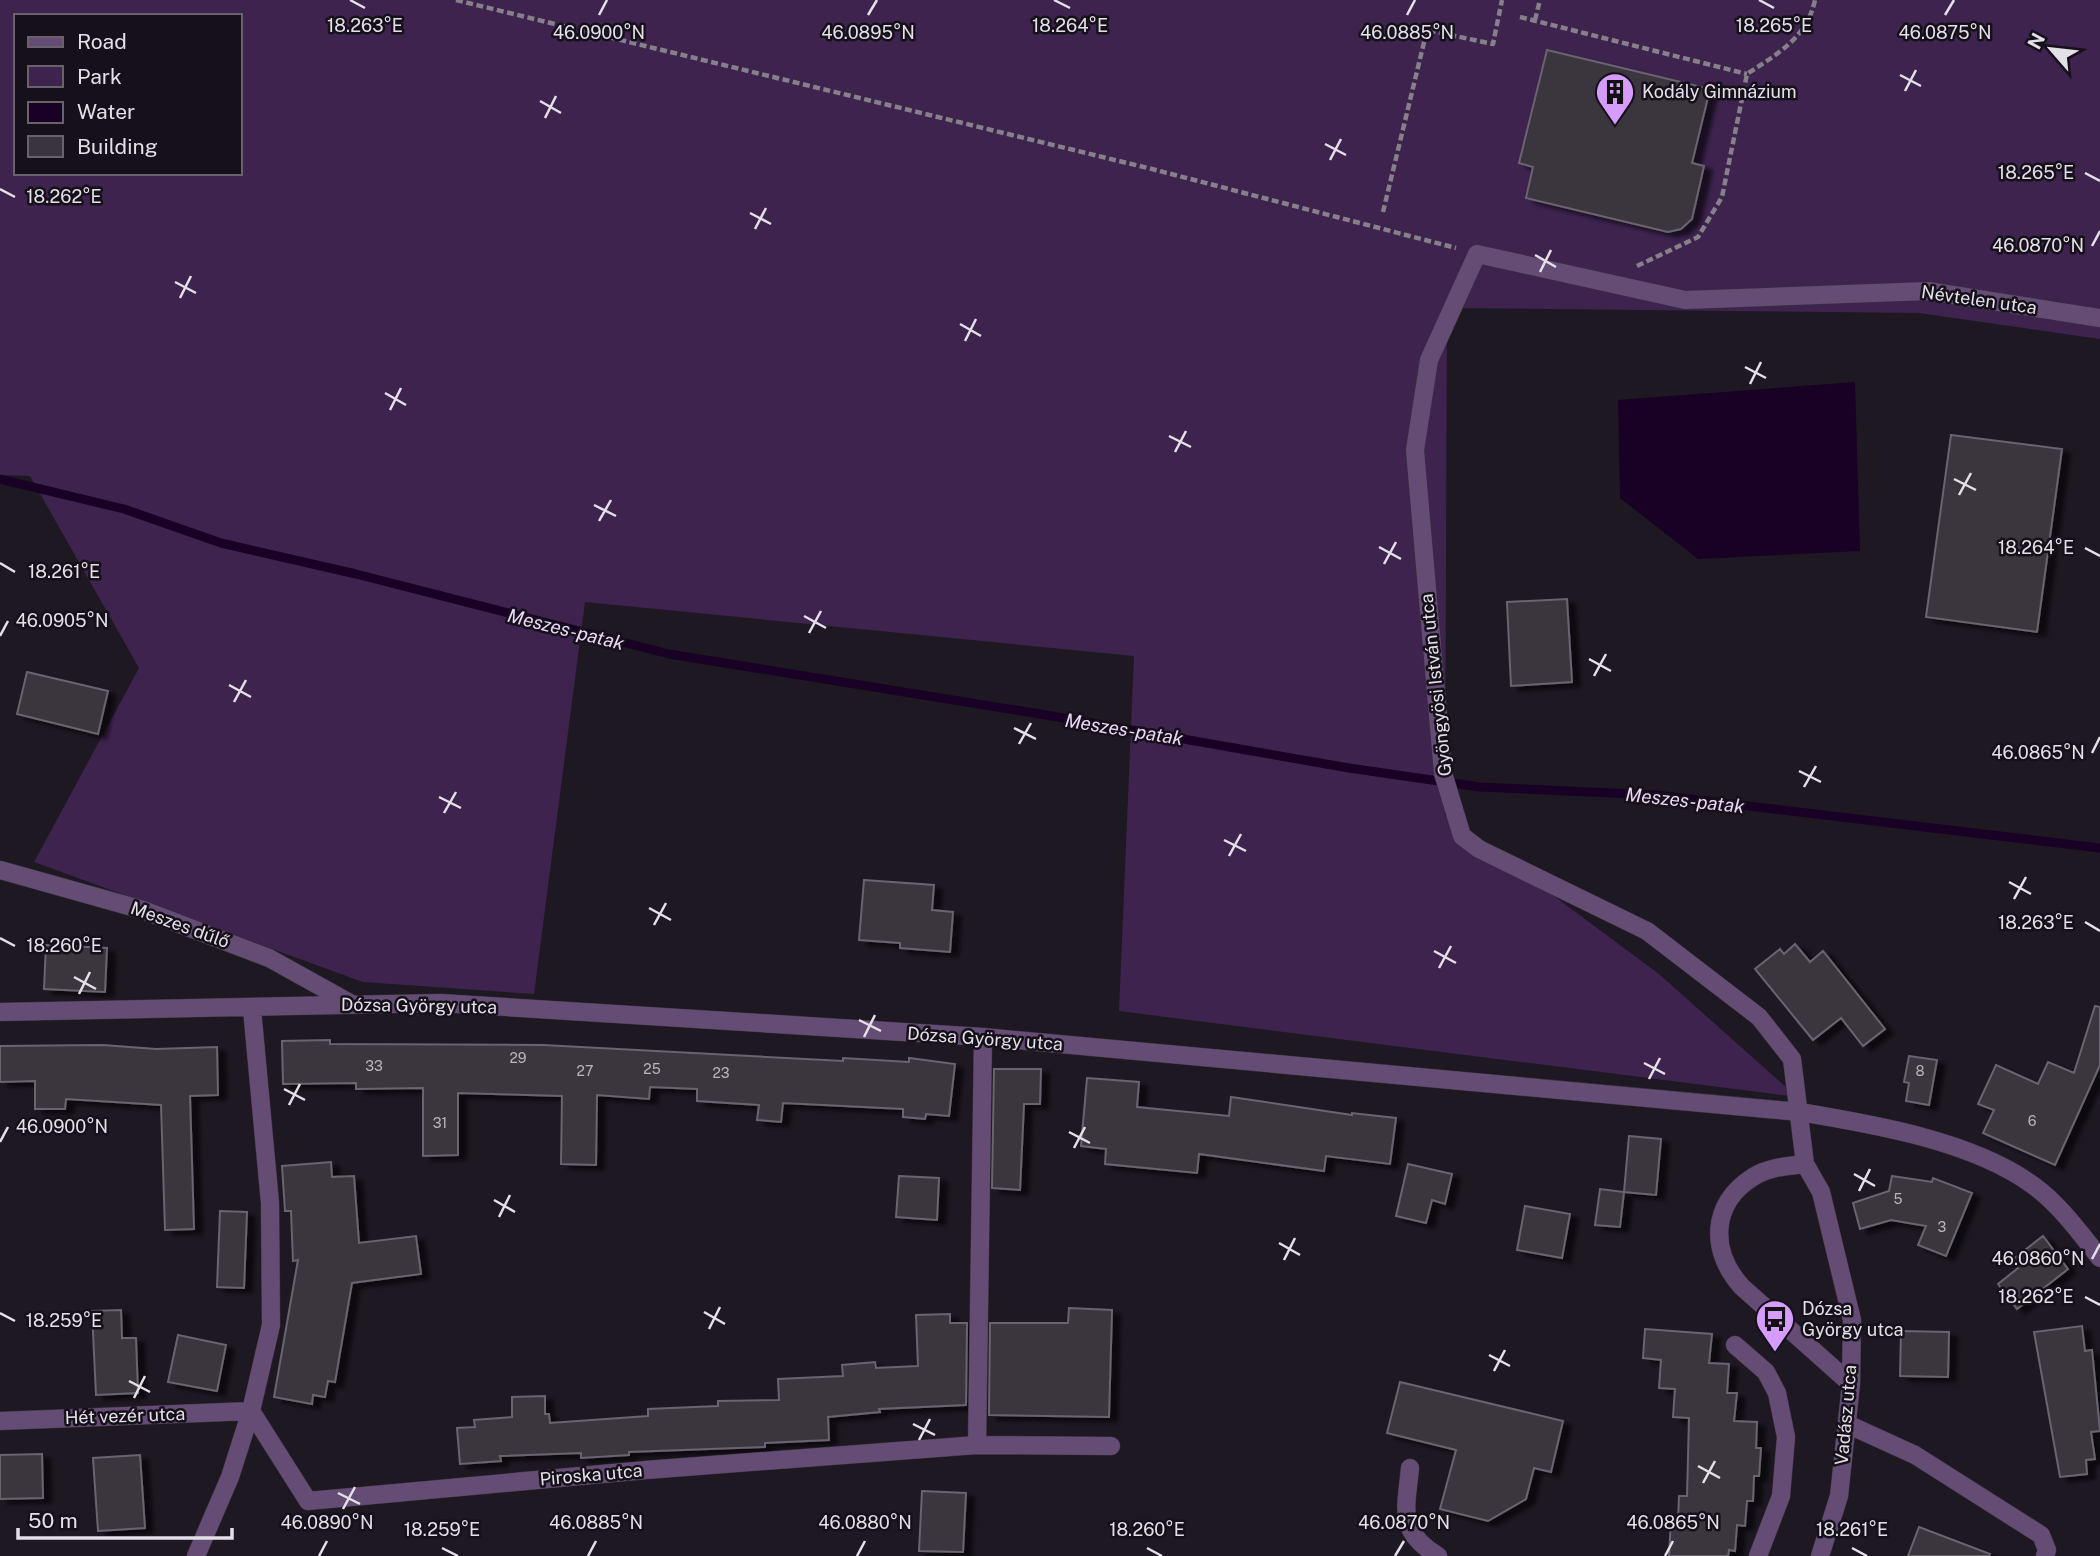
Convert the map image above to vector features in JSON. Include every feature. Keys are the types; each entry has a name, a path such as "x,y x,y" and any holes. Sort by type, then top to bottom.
{"street":[{"path":"1477,254 1609,282"},
{"name":"Gyöngyösi István utca","path":"1477,254 1429,360 1415,450 1443,773 1462,835 1479,849 1647,931 1759,1017 1792,1059 1800,1112"},
{"name":"Névtelen utca","path":"1609,282 1685,300 1928,291 2100,318"},
{"name":"Meszes dűlő","path":"0,870 155,914 269,958 350,1003"},
{"name":"Dózsa György utca","path":"0,1012 252,1009 350,1003 441,1003 983,1037 1800,1112"},
{"path":"196,1556 230,1477 251,1411 271,1325 270,1203 252,1009"},
{"path":"983,1037 977,1445 1111,1447"},
{"path":"1800,1112 1884,1126 1984,1159 2034,1186 2072,1223 2100,1258"},
{"name":"Vadász utca","path":"1800,1112 1805,1164 1821,1192 1852,1320 1851,1384 1839,1496 1820,1556"},
{"path":"1805,1164 1770,1169 1752,1177 1731,1197 1718,1223 1720,1248 1726,1270 1742,1287 1851,1384"},
{"path":"1735,1345 1766,1372 1777,1393 1786,1437 1781,1496 1758,1556"},
{"name":"Hét vezér utca","path":"0,1421 251,1411"},
{"name":"Piroska utca","path":"251,1411 308,1501 646,1470 977,1445"},
{"path":"1847,1424 1915,1455 2041,1535 2047,1550 2045,1556"},
{"path":"1410,1468 1405,1521 1422,1546 1438,1556"}],"path":[{"path":"456,0 1152,169 1477,254"},
{"path":"1383,212 1427,30 1493,44 1502,0"},
{"path":"1535,20 1540,0"},
{"path":"1609,282 1648,259 1698,237 1722,197 1747,74 1799,36 1812,15 1815,0"},
{"path":"1520,17 1747,74"}],"green space":[{"path":"0,0 2100,0 2100,339 1919,313 1447,308 1445,815 1659,974 1797,1097 1119,1011 1134,656 585,602 534,994 363,982 34,862 139,668 30,476 0,475"}],"water":[{"path":"1855,382 1860,551 1698,559 1620,498 1618,400"}],"building":[{"name":"Kodály Gimnázium","path":"1547,50 1710,89 1692,163 1704,166 1692,219 1681,229 1668,232 1526,198 1533,167 1519,163"},
{"path":"1951,435 2062,449 2037,632 1926,617"},
{"path":"1567,599 1572,682 1511,686 1507,602"},
{"path":"27,672 108,691 98,734 17,714"},
{"path":"864,880 934,885 932,910 953,912 950,952 900,948 900,943 859,940"},
{"path":"1795,944 1810,962 1823,951 1885,1029 1863,1046 1841,1018 1813,1040 1755,969 1780,949 1784,954"},
{"path":"46,945 107,948 105,992 44,989"},
{"path":"2095,1006 2100,1007 2100,1065 2055,1165 1983,1133 1994,1110 1978,1104 1996,1065 2038,1084 2048,1062 2074,1073"},
{"path":"330,1040 330,1044 543,1045 843,1061 843,1058 909,1062 909,1058 955,1064 949,1116 926,1114 925,1119 903,1117 903,1109 783,1103 781,1122 757,1120 759,1105 697,1101 697,1089 650,1087 649,1099 597,1095 596,1165 561,1164 562,1096 458,1093 458,1155 423,1156 423,1088 356,1089 356,1083 283,1084 282,1041"},
{"path":"103,1045 156,1049 217,1047 218,1095 190,1096 194,1229 165,1230 161,1105 66,1099 65,1109 35,1109 35,1081 0,1082 0,1046"},
{"path":"1909,1056 1937,1060 1929,1105 1906,1101 1909,1083 1904,1082"},
{"path":"994,1069 1041,1069 1040,1104 1024,1104 1020,1190 992,1188"},
{"path":"1087,1078 1139,1082 1137,1107 1229,1116 1231,1097 1352,1115 1396,1118 1390,1164 1326,1156 1324,1171 1199,1154 1197,1173 1105,1164 1106,1149 1081,1146"},
{"path":"1629,1136 1661,1139 1656,1195 1624,1192"},
{"path":"331,1162 332,1177 354,1176 359,1243 416,1236 421,1274 352,1283 335,1382 328,1381 325,1397 313,1395 312,1404 274,1397 298,1260 293,1261 291,1211 285,1211 282,1166"},
{"path":"1408,1164 1452,1174 1445,1204 1432,1200 1426,1223 1396,1216"},
{"path":"899,1176 939,1178 937,1220 896,1217"},
{"path":"1892,1176 1932,1182 1933,1178 1972,1193 1946,1256 1918,1245 1926,1226 1891,1220 1860,1229 1853,1203 1889,1191"},
{"path":"1600,1189 1624,1192 1620,1227 1595,1225"},
{"path":"1525,1206 1570,1214 1562,1258 1517,1250"},
{"path":"220,1211 247,1212 244,1288 217,1287"},
{"path":"2043,1236 2068,1269 2017,1309 1998,1284 2018,1268 2012,1260"},
{"path":"1069,1308 1112,1310 1109,1417 989,1415 990,1323 1068,1323"},
{"path":"121,1310 122,1338 136,1338 138,1393 96,1395 92,1311"},
{"path":"950,1314 950,1323 967,1323 966,1405 879,1409 880,1412 828,1417 829,1440 765,1443 765,1447 629,1452 629,1455 581,1458 581,1453 500,1456 501,1461 460,1464 457,1428 475,1427 474,1420 512,1417 512,1397 545,1396 545,1414 549,1414 550,1423 648,1416 648,1409 718,1406 718,1401 779,1400 778,1379 843,1376 842,1365 875,1362 876,1368 918,1366 916,1315"},
{"path":"2082,1326 2085,1351 2092,1350 2100,1431 2091,1432 2095,1459 2086,1460 2087,1474 2060,1477 2034,1332"},
{"path":"1645,1329 1712,1334 1709,1363 1729,1364 1727,1393 1737,1393 1734,1421 1757,1422 1756,1448 1761,1448 1759,1476 1754,1476 1753,1501 1747,1501 1745,1526 1737,1525 1735,1551 1729,1550 1728,1556 1669,1556 1671,1520 1678,1521 1679,1496 1687,1496 1689,1418 1673,1417 1675,1389 1659,1388 1661,1360 1643,1358"},
{"path":"1901,1331 1949,1332 1948,1377 1900,1376"},
{"path":"178,1335 226,1345 217,1391 168,1382"},
{"path":"1400,1382 1563,1421 1551,1472 1534,1468 1526,1499 1488,1521 1440,1509 1456,1450 1387,1433"},
{"path":"42,1454 43,1498 0,1499 0,1455"},
{"path":"140,1455 145,1528 98,1531 93,1458"},
{"path":"922,1491 966,1493 963,1552 919,1551"},
{"path":"1919,1527 1990,1554 1908,1556"}],"waterway":[{"name":"Meszes-patak","path":"0,479 124,509 221,543 356,574 669,654 1040,714 1349,768 1480,787 1656,795 2100,848"}],"place":[{"name":"Kodály Gimnázium","path":"1615,126"},
{"name":"Dózsa György utca","path":"1775,1353"}]}
